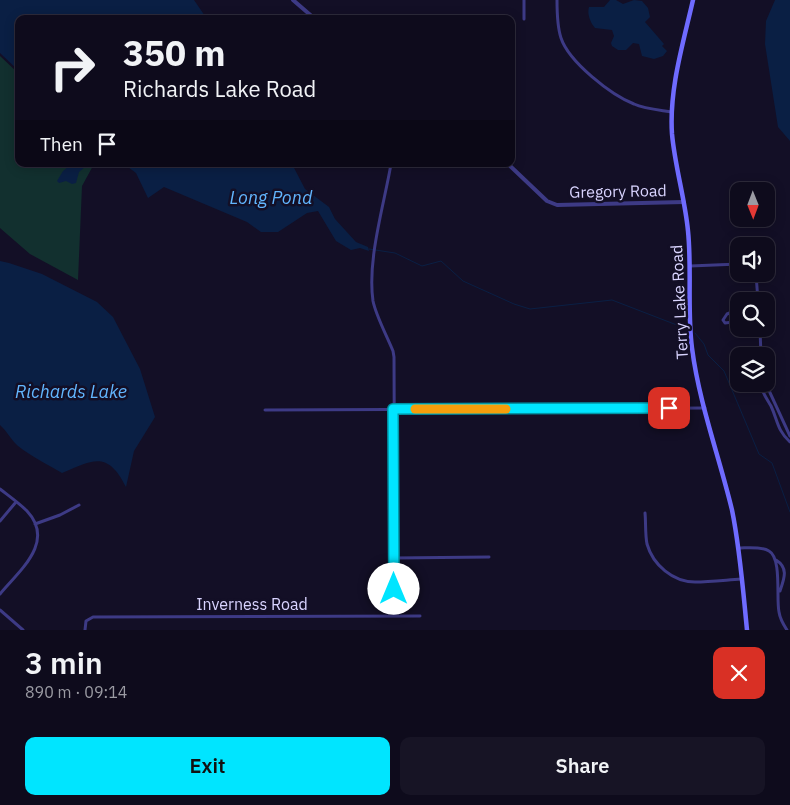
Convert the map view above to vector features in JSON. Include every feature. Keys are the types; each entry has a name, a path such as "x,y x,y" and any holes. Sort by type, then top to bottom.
{"main road":[{"name":"Terry Lake Road","path":"693,0 676,75 672,112 674,146 684,202 690,266 692,347 705,408 732,511 747,630"}],"street":[{"path":"294,0 311,15"},
{"path":"524,0 524,19"},
{"path":"557,0 559,33 564,47 576,63 622,99 636,105 672,112"},
{"path":"390,167 374,254 372,285 374,303 394,357 395,616"},
{"name":"Gregory Road","path":"511,167 546,201 555,204 566,206 684,202"},
{"path":"690,266 730,264"},
{"path":"732,312 737,313 739,316 729,323 725,323 723,320 727,314 732,312"},
{"path":"764,392 777,426 782,435 790,442"},
{"path":"770,392 790,436"},
{"path":"265,410 705,408"},
{"path":"0,489 27,511 35,524 37,540 33,555 0,594"},
{"path":"0,521 16,502"},
{"path":"35,524 60,515 79,505"},
{"path":"645,513 648,546 654,558 667,573 676,578 694,582 741,579"},
{"path":"738,548 769,551 775,560 780,563 785,569 785,577 779,594"},
{"path":"394,558 489,557"},
{"path":"775,560 779,594 778,611 782,623 787,630"},
{"path":"0,610 23,630"},
{"name":"Inverness Road","path":"85,630 86,621 93,617 420,616"}],"green space":[{"path":"0,56 15,70 15,167 92,167 82,186 78,280 30,254 0,228"}],"water":[{"path":"0,0 194,0 204,15 15,15 15,67 0,53"},
{"path":"610,0 616,0 623,4 634,0 642,1 648,8 650,17 645,22 664,44 662,46 667,51 663,56 654,59 642,56 639,44 633,43 626,50 618,50 612,46 611,43 614,36 612,30 595,28 590,21 588,12 589,7 604,7"},
{"path":"775,0 790,0 790,141 778,127 765,44 766,21"},
{"path":"68,167 85,167 79,172 76,183 72,184 66,181 59,183 57,181 63,171"},
{"name":"Long Pond","path":"128,167 294,167 305,189 329,207 335,219 356,242 368,247 369,251 360,248 351,250 336,241 318,211 307,213 278,232 261,232 247,222 164,187 148,198 136,173"},
{"name":"Richards Lake","path":"0,261 42,274 97,302 113,317 140,369 155,417 134,451 126,487 113,468 99,461 83,464 62,473 18,446 0,425"}],"waterway":[{"path":"369,249 395,253 422,266 441,261 463,281 514,304 530,309 612,300 682,327"},
{"path":"695,333 704,344 708,355 724,371 759,454 772,463 790,512"}],"slow traffic":[{"path":"415,409 506,409"}],"route":[{"path":"394,589 393,409 669,408"}]}
